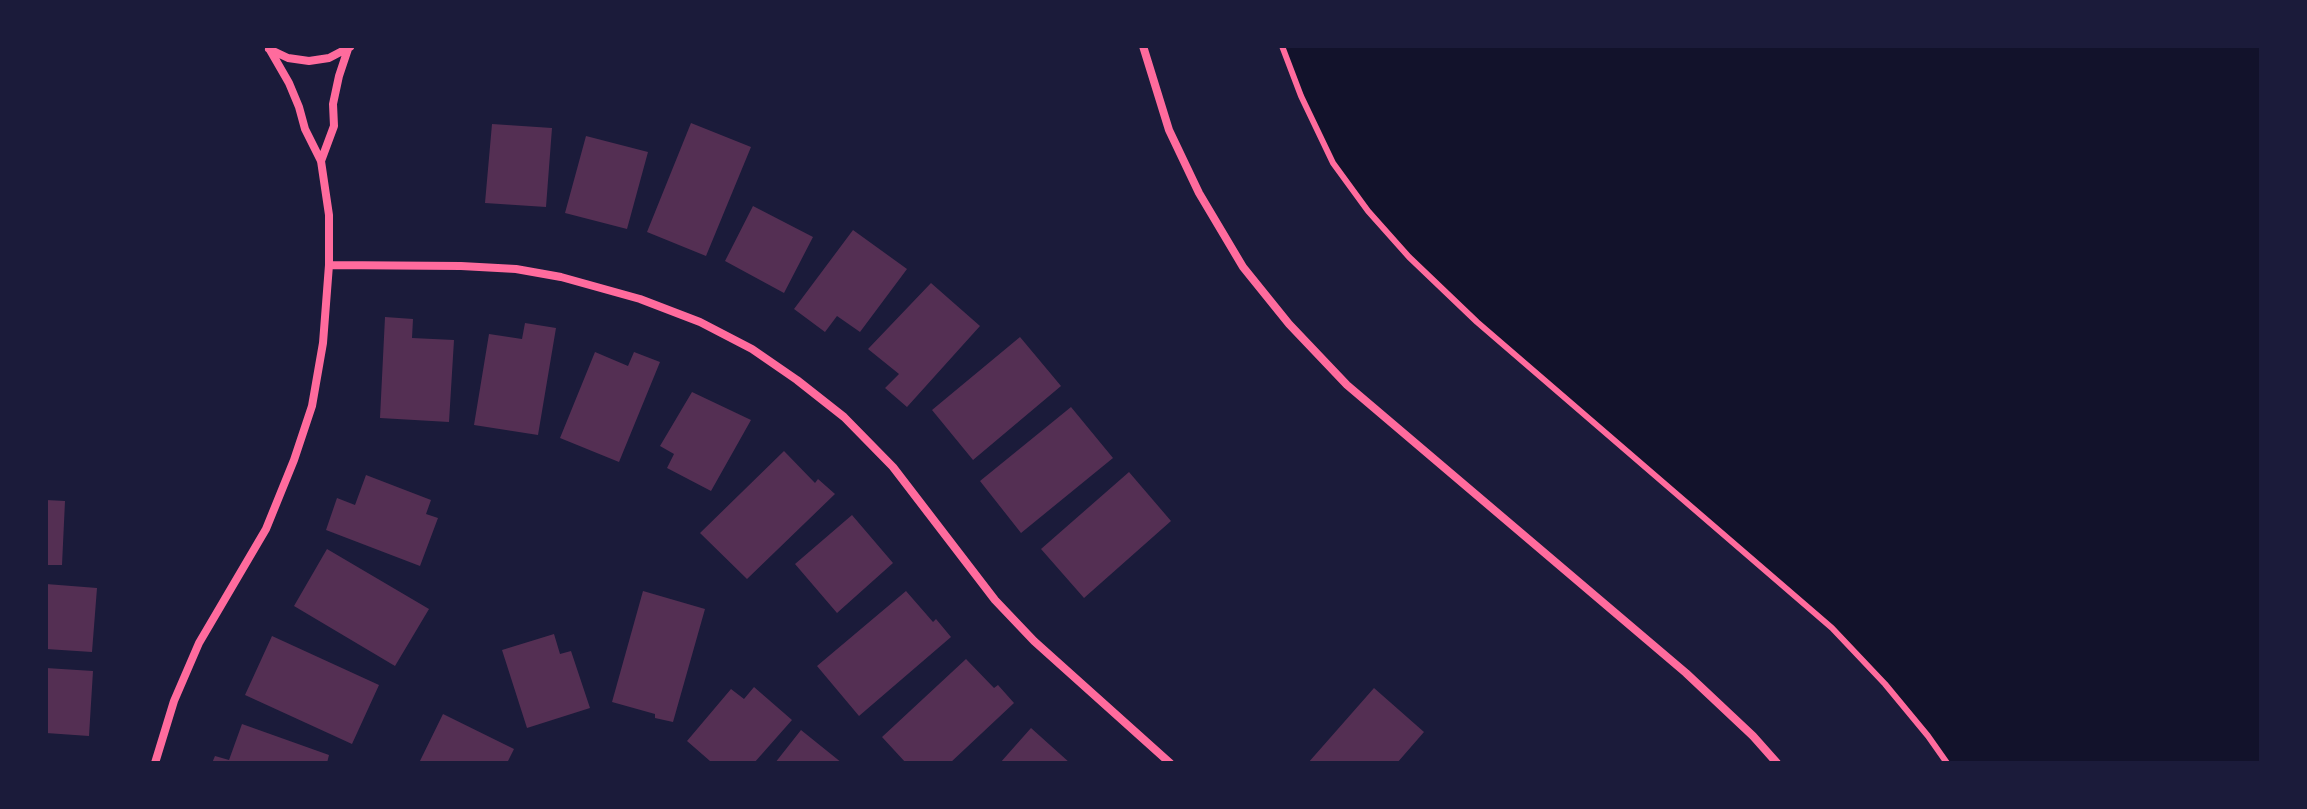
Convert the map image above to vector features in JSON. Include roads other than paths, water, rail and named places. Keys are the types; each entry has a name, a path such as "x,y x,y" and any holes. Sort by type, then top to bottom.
{"street":[{"path":"1143,46 1169,130 1199,193 1243,267 1289,324 1347,385 1686,673 1777,763"},
{"path":"268,48 288,58 309,61 329,58 349,47"},
{"path":"321,161 334,126 333,104 349,47"},
{"path":"155,763 174,701 199,643 266,529 294,460 312,406 323,343 329,215 321,161 305,129 289,83 268,48"},
{"path":"329,265 461,266 516,269 561,277 640,299 700,322 752,349 844,417 893,467 995,600 1034,641 1170,763"}],"lane":[{"path":"1282,46 1301,96 1333,163 1368,211 1409,257 1477,322 1832,628 1885,684 1947,763"}]}
